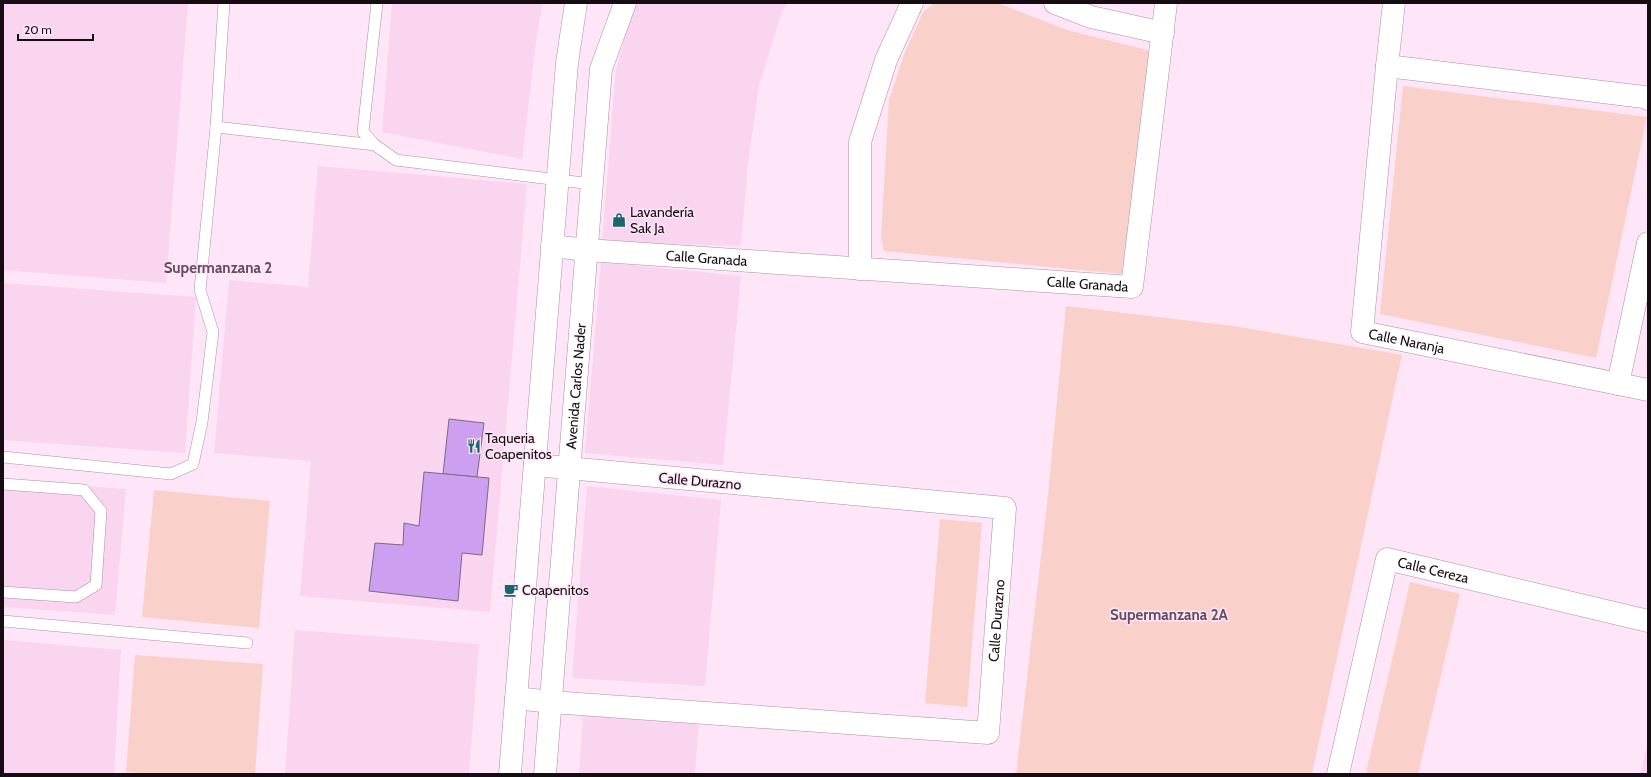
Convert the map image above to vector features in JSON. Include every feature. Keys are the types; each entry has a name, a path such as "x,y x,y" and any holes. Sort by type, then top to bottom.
{"street":[{"path":"510,774 567,63 576,3"},
{"name":"Avenida Carlos Nader","path":"545,774 601,69 624,3"},
{"path":"860,269 860,142 886,60 912,3"},
{"path":"1055,3 1091,17 1163,33"},
{"name":"Calle Granada","path":"552,246 587,250 1132,287 1166,3"},
{"name":"Calle Naranja","path":"1394,3 1362,332 1648,390"},
{"path":"1387,66 1644,97 1648,99"},
{"path":"1618,384 1648,243"},
{"name":"Calle Durazno","path":"516,698 550,702 988,733 1005,508 535,465"},
{"name":"Calle Cereza","path":"1338,774 1387,559 1648,621"}],"lane":[{"path":"3,457 171,474 192,464 202,422 213,332 200,290 216,127 224,3"},
{"path":"377,3 362,132 376,145 396,160 592,184"},
{"path":"216,127 376,145"},
{"path":"3,484 84,490 101,511 96,585 76,597 3,592"},
{"path":"3,621 247,643"}],"shaded area":[{"path":"3,3 188,3 166,283 3,270"},
{"path":"392,3 543,3 538,26 522,159 382,132"},
{"path":"635,3 788,3 782,12 759,86 748,163 741,246 602,242 616,69"},
{"path":"935,3 998,3 1067,30 1151,51 1122,274 884,251 881,237 889,100 905,52 923,12"},
{"path":"1403,86 1647,117 1596,358 1380,314"},
{"path":"318,166 527,184 490,612 300,596 311,461 214,453 229,280 308,287"},
{"path":"601,262 741,276 723,465 585,453"},
{"path":"3,283 196,297 185,453 3,440"},
{"path":"1066,306 1234,326 1402,355 1312,774 1016,774 1048,495"},
{"path":"3,480 126,489 115,615 3,607"},
{"path":"587,486 721,500 705,686 572,678"},
{"path":"154,490 270,501 259,628 142,617"},
{"path":"940,519 982,523 967,707 925,703"},
{"path":"1410,582 1460,594 1418,774 1374,774 1366,772"},
{"path":"295,630 479,644 469,774 285,774"},
{"path":"3,640 121,650 114,774 3,774"},
{"path":"135,655 263,664 255,774 152,774 126,772"},
{"path":"583,714 699,721 695,774 579,774"},
{"path":"1648,743 1648,774 1640,774"}],"building":[{"path":"449,419 484,423 477,477 443,474"},
{"path":"424,472 489,478 482,555 462,553 458,601 369,591 375,543 403,545 404,523 419,526"}],"place":[{"name":"Lavandería Sak Ja","path":"619,220"},
{"name":"Taqueria Coapenitos","path":"474,446"},
{"name":"Coapenitos","path":"511,590"}],"district":[{"name":"Supermanzana 2","path":"218,268"},
{"name":"Supermanzana 2A","path":"1169,615"}]}
